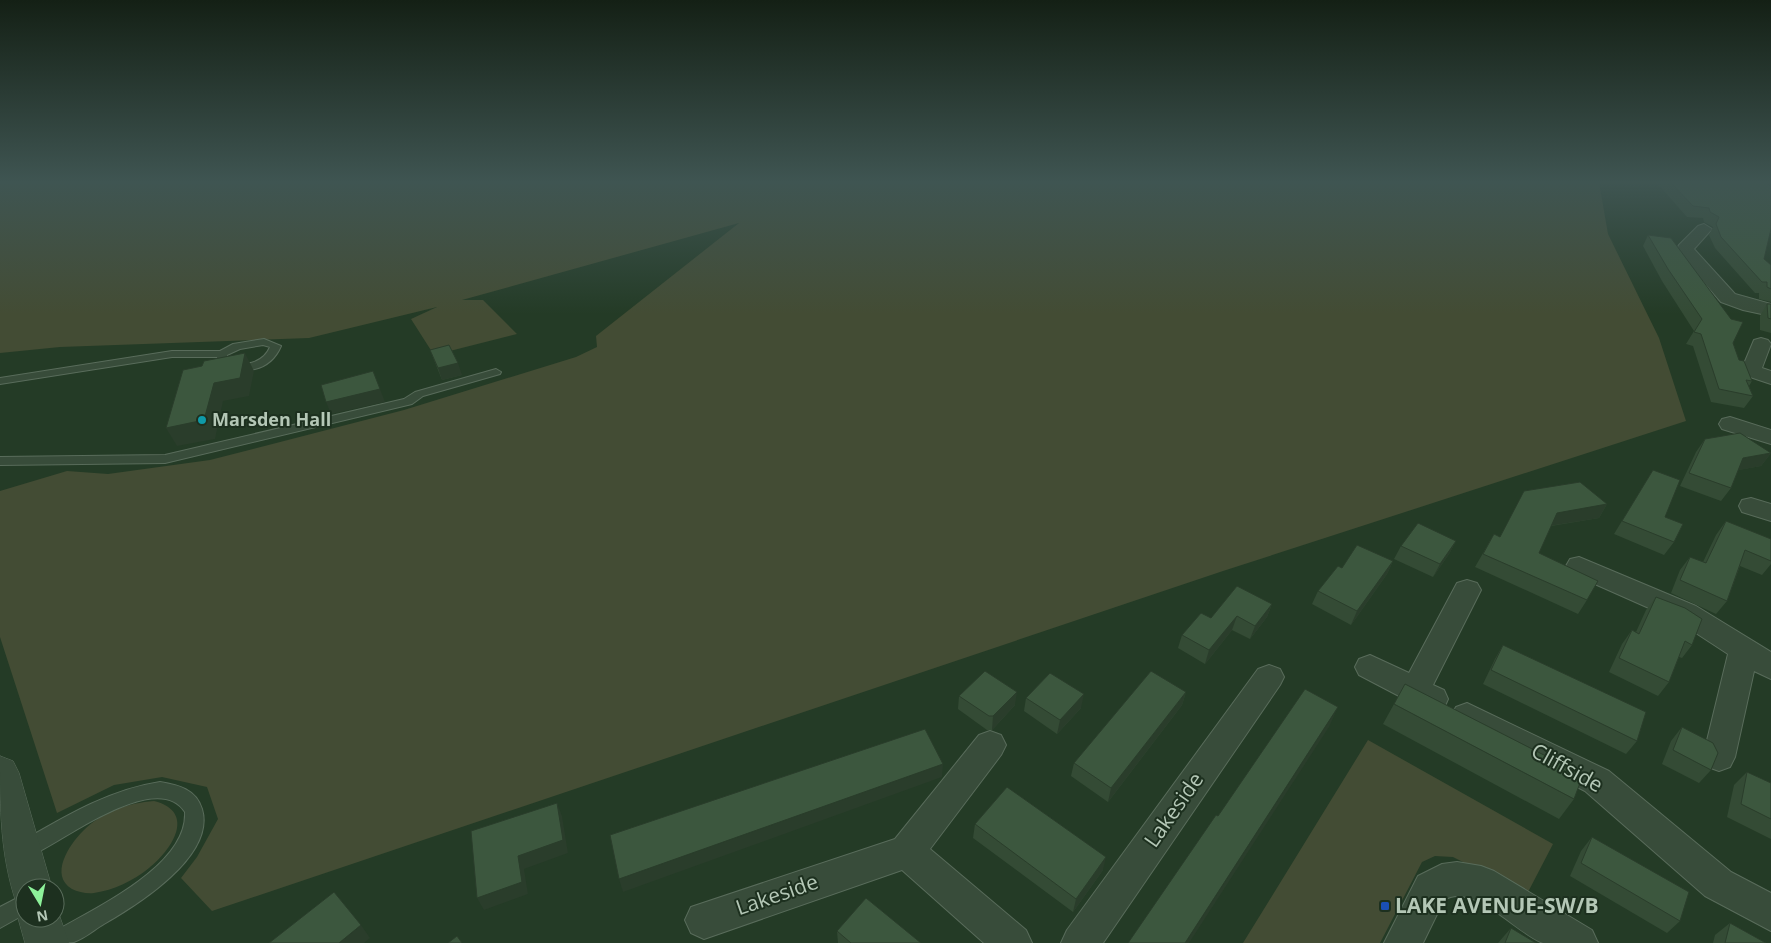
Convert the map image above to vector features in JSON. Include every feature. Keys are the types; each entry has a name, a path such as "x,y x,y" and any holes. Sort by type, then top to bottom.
{"street":[{"path":"1704,229 1684,249 1728,298 1750,306 1771,310"},
{"path":"1761,344 1751,371 1771,378"},
{"path":"1730,424 1771,437"},
{"path":"1579,566 1686,612 1771,667"},
{"path":"1415,690 1467,590"},
{"path":"1719,757 1744,650"},
{"name":"Cliffside","path":"1370,667 1597,781 1718,884 1771,913"},
{"name":"Lakeside","path":"1080,943 1269,677"},
{"path":"990,745 907,852 1012,943"},
{"path":"0,772 26,870"},
{"name":"Lakeside","path":"704,920 907,852"},
{"path":"1404,943 1431,888 1442,881 1457,879 1481,883 1579,943"},
{"path":"43,928 47,943"}],"lane":[{"path":"0,381 172,354 222,354"},
{"path":"0,462 165,459 408,402 419,394 496,372"},
{"path":"26,870 98,809 121,798 146,791 164,789 178,792 188,798 194,809 194,823 189,838 180,855 167,868 130,896 54,943"},
{"path":"0,918 15,909"}],"green space":[{"path":"0,226 728,226 462,300 483,300 517,334 434,355 411,319 437,307 309,338 60,347 0,353"},
{"path":"735,226 1607,226 1608,234 1659,338 1686,421 1223,571 212,911 181,878 197,857 218,819 207,787 162,777 114,785 57,813 0,637 0,491 67,471 108,474 210,460 404,410 576,357 597,347 596,336"},
{"path":"1368,740 1553,844 1527,894 1453,857 1435,856 1422,862 1380,943 1243,943"},
{"path":"154,801 167,806 175,814 177,822 176,832 166,851 143,873 116,887 91,893 72,889 65,883 65,878 62,876 62,868 67,852 72,844 90,824 125,806"}],"building":[{"path":"1717,226 1771,226 1764,259 1771,265 1771,289 1767,287 1767,282 1762,282 1721,237"},
{"path":"1648,235 1671,238 1731,319 1743,322 1733,343 1739,360 1744,361 1752,381 1746,380 1753,396 1719,389 1701,334 1694,332 1702,319 1668,269"},
{"path":"1767,304 1771,304 1771,319 1768,318"},
{"path":"449,345 458,363 438,368 430,350"},
{"path":"245,353 240,378 214,383 204,420 166,428 183,370 202,366 204,361"},
{"path":"373,371 380,389 326,402 321,385"},
{"path":"1740,433 1771,453 1743,458 1731,488 1689,473 1705,439"},
{"path":"1653,470 1680,480 1665,517 1683,524 1674,542 1622,521"},
{"path":"1580,482 1607,504 1557,513 1539,553 1598,581 1587,600 1483,554 1494,534 1500,537 1524,491"},
{"path":"1726,521 1771,539 1771,561 1745,550 1727,601 1680,580 1690,557 1706,563"},
{"path":"1418,523 1456,541 1440,564 1401,546"},
{"path":"1357,545 1393,561 1357,611 1318,591 1338,566 1342,568"},
{"path":"1237,586 1272,604 1255,626 1237,616 1209,650 1182,635 1201,613 1211,618"},
{"path":"1656,597 1685,608 1702,619 1692,645 1685,641 1669,682 1619,658 1632,630 1639,634"},
{"path":"1503,645 1646,712 1637,741 1491,670"},
{"path":"985,671 1017,692 993,716 989,716 959,696"},
{"path":"1151,671 1186,692 1111,788 1074,763"},
{"path":"1050,673 1084,694 1060,720 1026,698"},
{"path":"1405,684 1583,775 1574,799 1394,704"},
{"path":"1305,689 1338,707 1185,943 1128,943 1216,815 1218,816"},
{"path":"1682,727 1713,743 1718,753 1711,770 1673,750"},
{"path":"925,729 943,764 619,879 610,835"},
{"path":"1747,772 1771,783 1771,819 1741,804"},
{"path":"1007,787 1106,857 1076,899 975,824"},
{"path":"557,803 563,840 518,856 522,882 477,898 471,831"},
{"path":"1592,837 1689,892 1680,921 1581,863"},
{"path":"334,892 361,925 339,943 269,943"},
{"path":"866,898 921,943 851,943 837,931"},
{"path":"1730,923 1766,943 1725,943"},
{"path":"1511,928 1536,943 1505,943"},
{"path":"457,936 462,943 448,943"}],"place":[{"name":"Marsden Hall","path":"202,420"},
{"name":"LAKE AVENUE-SW/B","path":"1385,906"}]}
